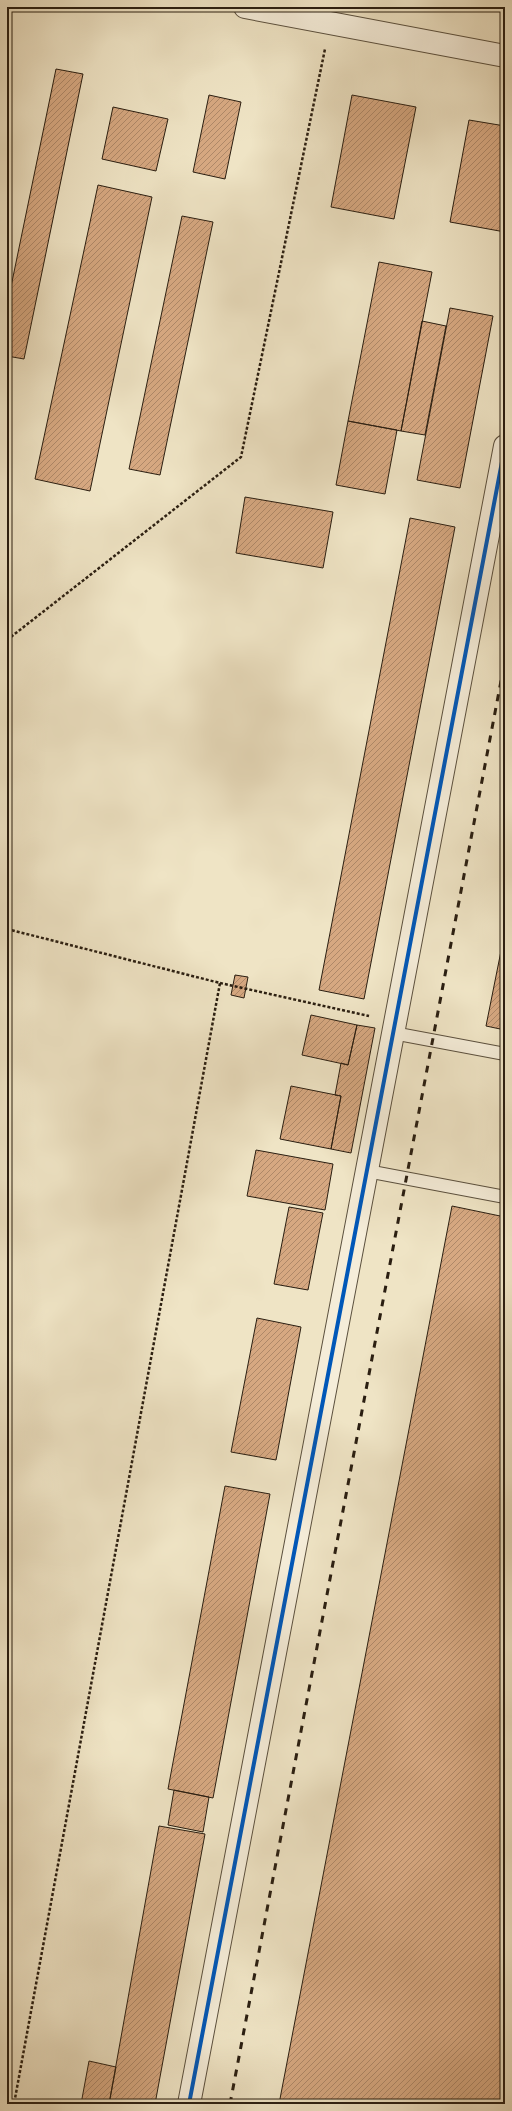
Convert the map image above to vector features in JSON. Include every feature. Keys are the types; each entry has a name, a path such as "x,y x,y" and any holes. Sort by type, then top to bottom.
{"street":[{"path":"245,7 332,15 505,56"},
{"path":"189,2104 505,446"}],"lane":[{"path":"394,1027 505,1054"},
{"path":"367,1171 505,1197"}],"path":[{"path":"7,640 242,457 332,15"},
{"path":"7,929 394,1027"},
{"path":"14,2104 220,983"}],"building":[{"path":"56,69 83,74 24,359 7,356 7,306"},
{"path":"209,95 241,102 225,179 193,172"},
{"path":"352,95 416,107 394,219 331,207"},
{"path":"113,107 168,119 156,171 102,159"},
{"path":"469,120 505,126 505,232 450,222"},
{"path":"98,185 152,197 90,491 35,479"},
{"path":"182,216 213,222 160,475 129,469"},
{"path":"379,262 432,272 401,431 348,421"},
{"path":"450,308 493,316 460,488 417,480"},
{"path":"422,321 446,326 425,435 401,431"},
{"path":"348,421 397,430 385,494 336,485"},
{"path":"245,497 333,512 323,568 236,553"},
{"path":"410,518 455,527 364,999 319,990"},
{"path":"505,931 505,1030 486,1026"},
{"path":"235,975 248,977 244,998 231,995"},
{"path":"311,1015 357,1025 348,1065 302,1055"},
{"path":"357,1025 375,1028 351,1153 331,1149 341,1096 335,1095 341,1063 348,1065"},
{"path":"291,1086 341,1096 331,1149 280,1139"},
{"path":"256,1150 333,1164 325,1210 247,1196"},
{"path":"452,1206 505,1217 505,2104 279,2104"},
{"path":"289,1207 323,1213 308,1290 274,1284"},
{"path":"257,1318 301,1327 276,1460 231,1452"},
{"path":"225,1486 270,1494 213,1798 168,1789"},
{"path":"174,1790 209,1797 203,1832 168,1825"},
{"path":"159,1826 205,1834 155,2104 109,2104"},
{"path":"89,2061 116,2067 109,2104 81,2104"}],"railway":[{"path":"230,2104 505,660"}],"cycle path":[{"path":"189,2104 505,446"}]}
